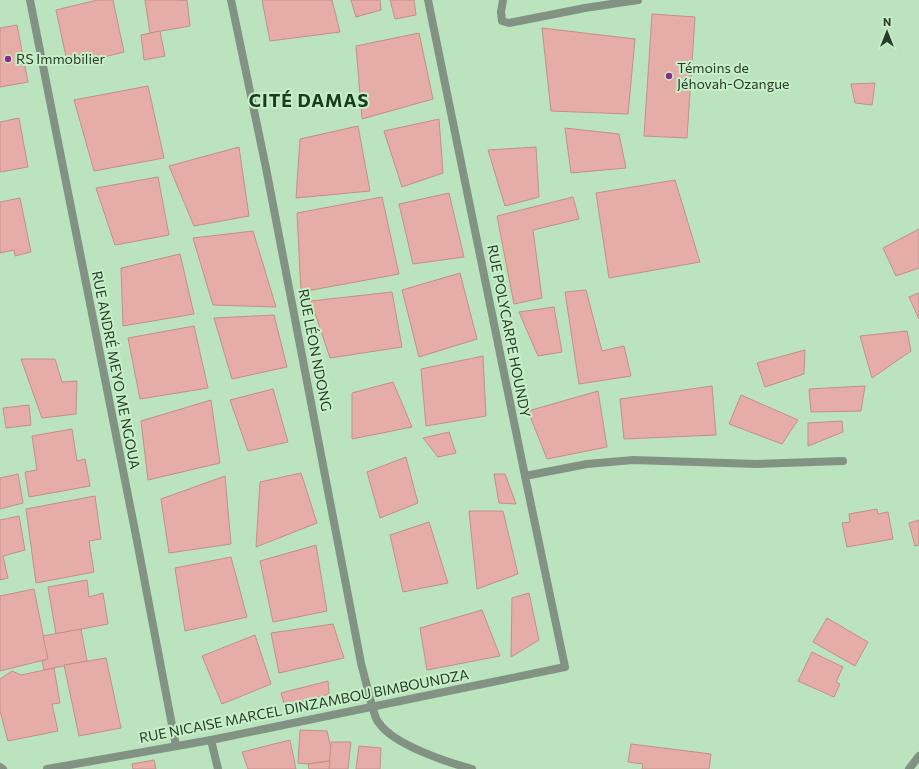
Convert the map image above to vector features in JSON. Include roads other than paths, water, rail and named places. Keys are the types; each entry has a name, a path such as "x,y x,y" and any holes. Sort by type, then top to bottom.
{"street":[{"name":"RUE ANDRÉ MEYO ME NGOUA","path":"30,0 136,533 176,746"},
{"name":"RUE LÉON NDONG","path":"232,0 362,663 372,706 378,723 390,735 430,756 472,769"},
{"name":"RUE POLYCARPE HOUNDY","path":"428,0 565,667"},
{"path":"502,0 502,21 509,23 585,8 638,0"},
{"path":"525,476 588,464 632,460 756,464 843,461"},
{"name":"RUE NICAISE MARCEL DINZAMBOU BIMBOUNDZA","path":"47,769 212,740 565,667"},
{"path":"212,740 218,769"},
{"path":"909,769 919,756"},
{"path":"0,767 4,769"}],"place":[{"name":"RS Immobilier","path":"8,59"},
{"name":"Témoins de Jéhovah-Ozangue","path":"669,76"}],"district":[{"name":"CITÉ DAMAS","path":"309,101"}]}
